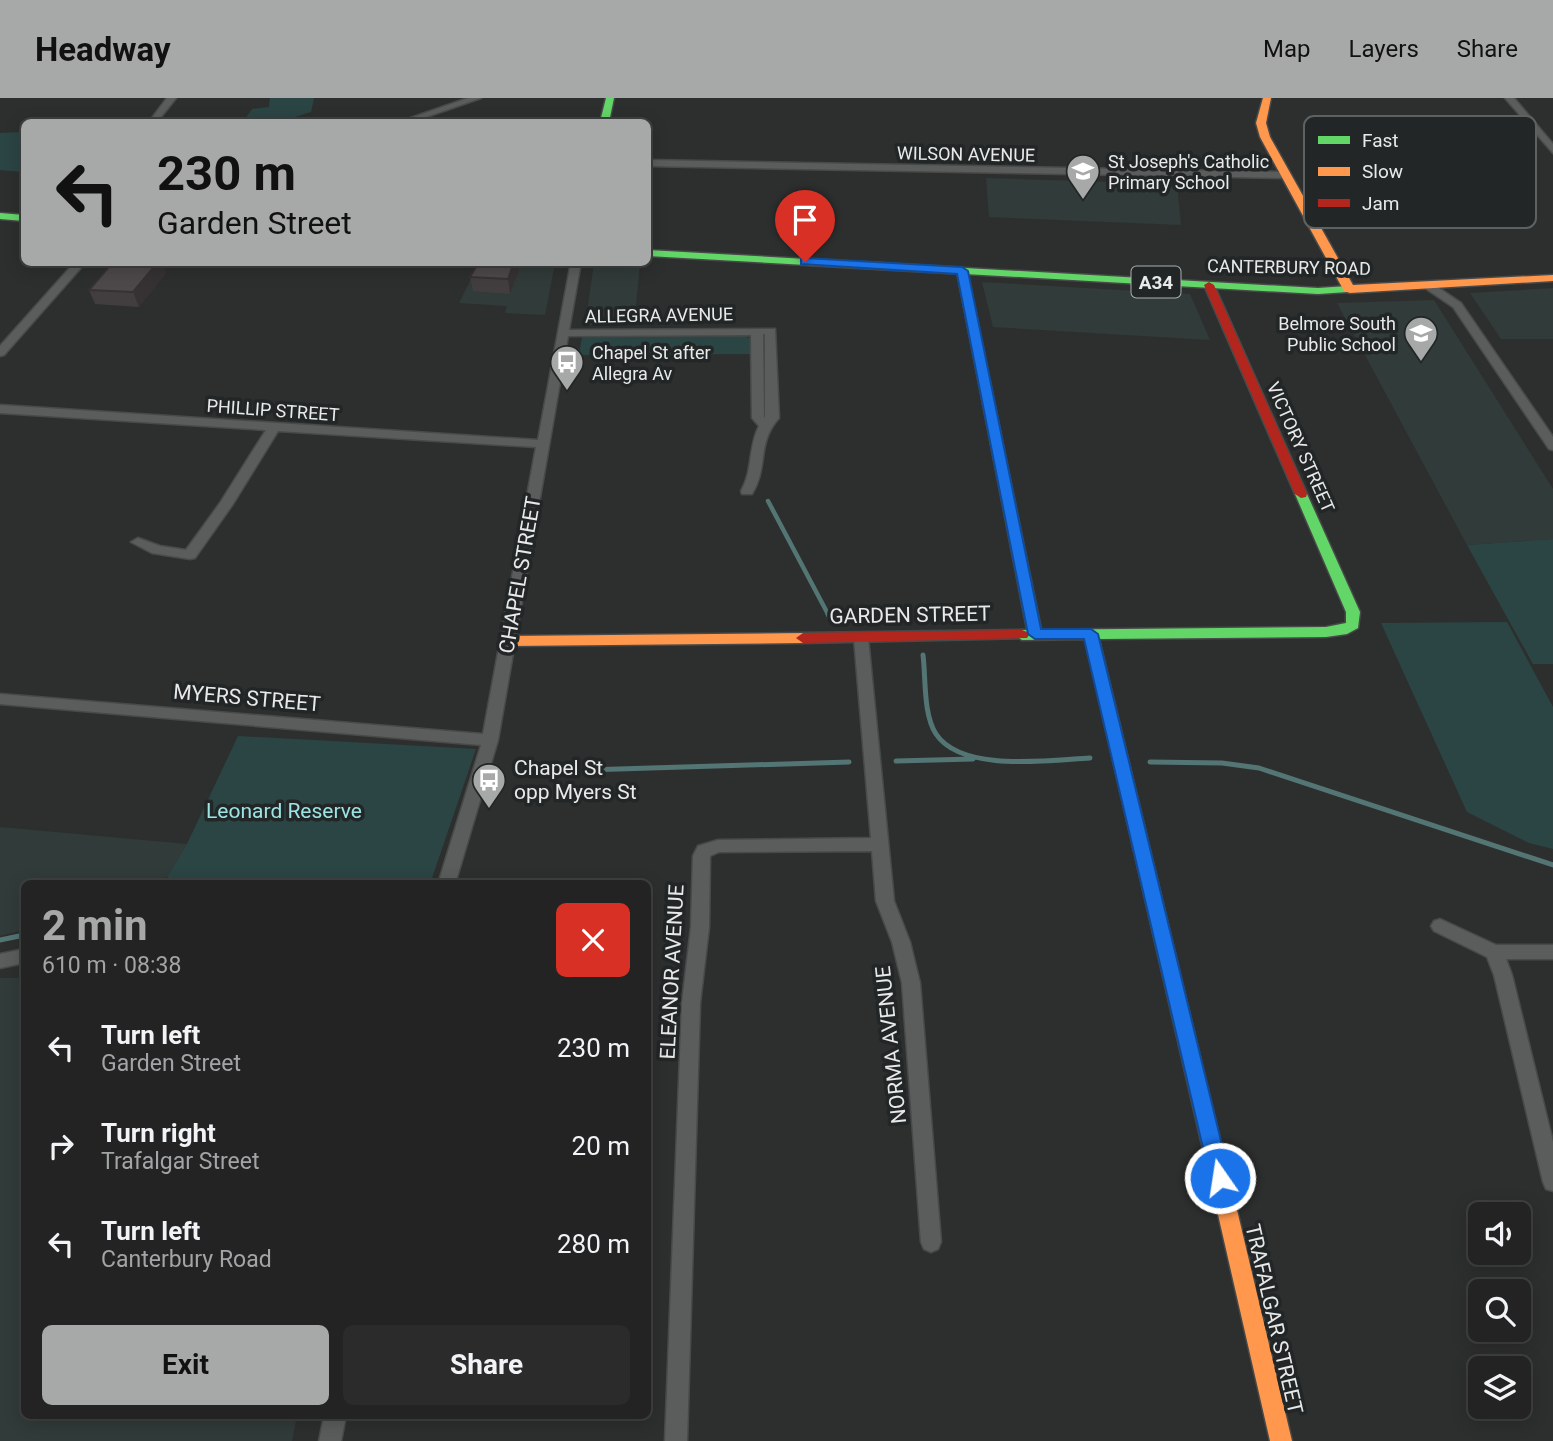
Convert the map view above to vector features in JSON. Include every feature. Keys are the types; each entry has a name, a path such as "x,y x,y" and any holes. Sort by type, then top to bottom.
{"main road":[{"path":"605,119 610,98"},
{"path":"1267,98 1261,117 1262,130 1304,209"},
{"path":"0,216 21,218"},
{"path":"1315,228 1350,290"},
{"name":"CANTERBURY ROAD","path":"651,253 1209,285 1350,290 1553,278"},
{"name":"VICTORY STREET","path":"1209,285 1353,612 1353,625"},
{"name":"GARDEN STREET","path":"509,641 1326,632 1347,629 1353,625"},
{"name":"TRAFALGAR STREET","path":"1091,634 1281,1441"}],"street":[{"path":"155,119 172,98"},
{"path":"1508,98 1524,116"},
{"path":"413,119 471,99"},
{"path":"1536,130 1553,150"},
{"name":"WILSON AVENUE","path":"651,163 1285,175"},
{"path":"0,353 77,266"},
{"name":"CHAPEL STREET","path":"447,880 490,740 575,266"},
{"path":"962,271 1035,634"},
{"path":"1457,285 1457,305"},
{"path":"1429,286 1457,305 1553,446"},
{"name":"ALLEGRA AVENUE","path":"757,331 758,418 765,425"},
{"name":"ALLEGRA AVENUE","path":"562,333 771,331 773,418 765,425 757,441 754,483 747,491"},
{"name":"PHILLIP STREET","path":"0,409 543,444"},
{"path":"138,542 157,550 190,555 226,504 274,427"},
{"name":"NORMA AVENUE","path":"862,638 885,901 901,942 911,983 931,1242"},
{"name":"MYERS STREET","path":"0,699 490,740"},
{"name":"ELEANOR AVENUE","path":"676,1441 691,1003 700,927 701,856 704,851 718,846 879,844"},
{"path":"1440,926 1494,952 1553,952"},
{"path":"1494,952 1503,975 1553,1182"},
{"path":"0,961 21,957"},
{"path":"330,1441 334,1419"}],"shaded area":[{"name":"St Joseph's Catholic Primary School","path":"986,178 1177,184 1181,225 989,217"},
{"path":"478,266 554,266 545,315 505,313 507,306 459,303"},
{"path":"594,266 640,266 634,325 585,325"},
{"path":"982,282 1190,294 1210,340 993,327"},
{"path":"1553,288 1553,339 1501,339 1470,293"},
{"name":"Belmore South Public School","path":"1434,300 1553,489 1553,539 1467,545 1337,303"},
{"path":"0,827 187,844 167,877 160,880 21,880 21,931 0,936"},
{"path":"0,978 21,978 21,1419 296,1419 292,1441 0,1441"}],"green space":[{"path":"270,98 314,98 311,112 289,119 245,119 252,109 269,107"},
{"path":"21,132 21,172 0,170 0,133"},
{"path":"744,336 751,339 751,354 579,355 582,337"},
{"path":"1553,539 1553,664 1533,664 1467,545"},
{"path":"1507,622 1553,707 1553,849 1529,843 1467,812 1381,623"},
{"name":"Leonard Reserve","path":"238,736 476,749 431,880 169,880 167,877 187,844"}],"building":[{"path":"110,266 155,266 133,292 89,290"},
{"path":"477,266 513,266 508,279 470,277"}],"waterway":[{"path":"768,501 829,616"},
{"path":"923,655 929,717 936,734 948,746 965,754 1008,761 1090,758"},
{"path":"896,761 973,759"},
{"path":"586,770 849,762"},
{"path":"1150,762 1222,763 1259,768 1553,865"},
{"path":"0,940 21,936"}],"traffic: fast":[{"path":"605,119 610,98"},
{"path":"0,216 21,218"},
{"path":"651,253 1318,291 1348,289"},
{"path":"1022,635 1326,632 1347,629 1353,625 1353,612 1301,494"},
{"path":"1091,634 1227,1210"}],"traffic: slow":[{"path":"1267,98 1261,123 1265,137 1304,207"},
{"path":"1316,228 1350,290"},
{"path":"1348,289 1553,278"},
{"path":"509,641 803,638"},
{"path":"1227,1210 1281,1441"}],"traffic: jam":[{"path":"1209,285 1301,494"},
{"path":"803,638 1022,635"}],"place":[{"name":"St Joseph's Catholic Primary School","path":"1083,201"},
{"name":"Belmore South Public School","path":"1421,363"},
{"name":"Chapel St after Allegra Av","path":"567,392"},
{"name":"Chapel St opp Myers St","path":"489,810"}],"route":[{"path":"805,262 962,271 1035,634 1091,634 1220,1178"}]}
